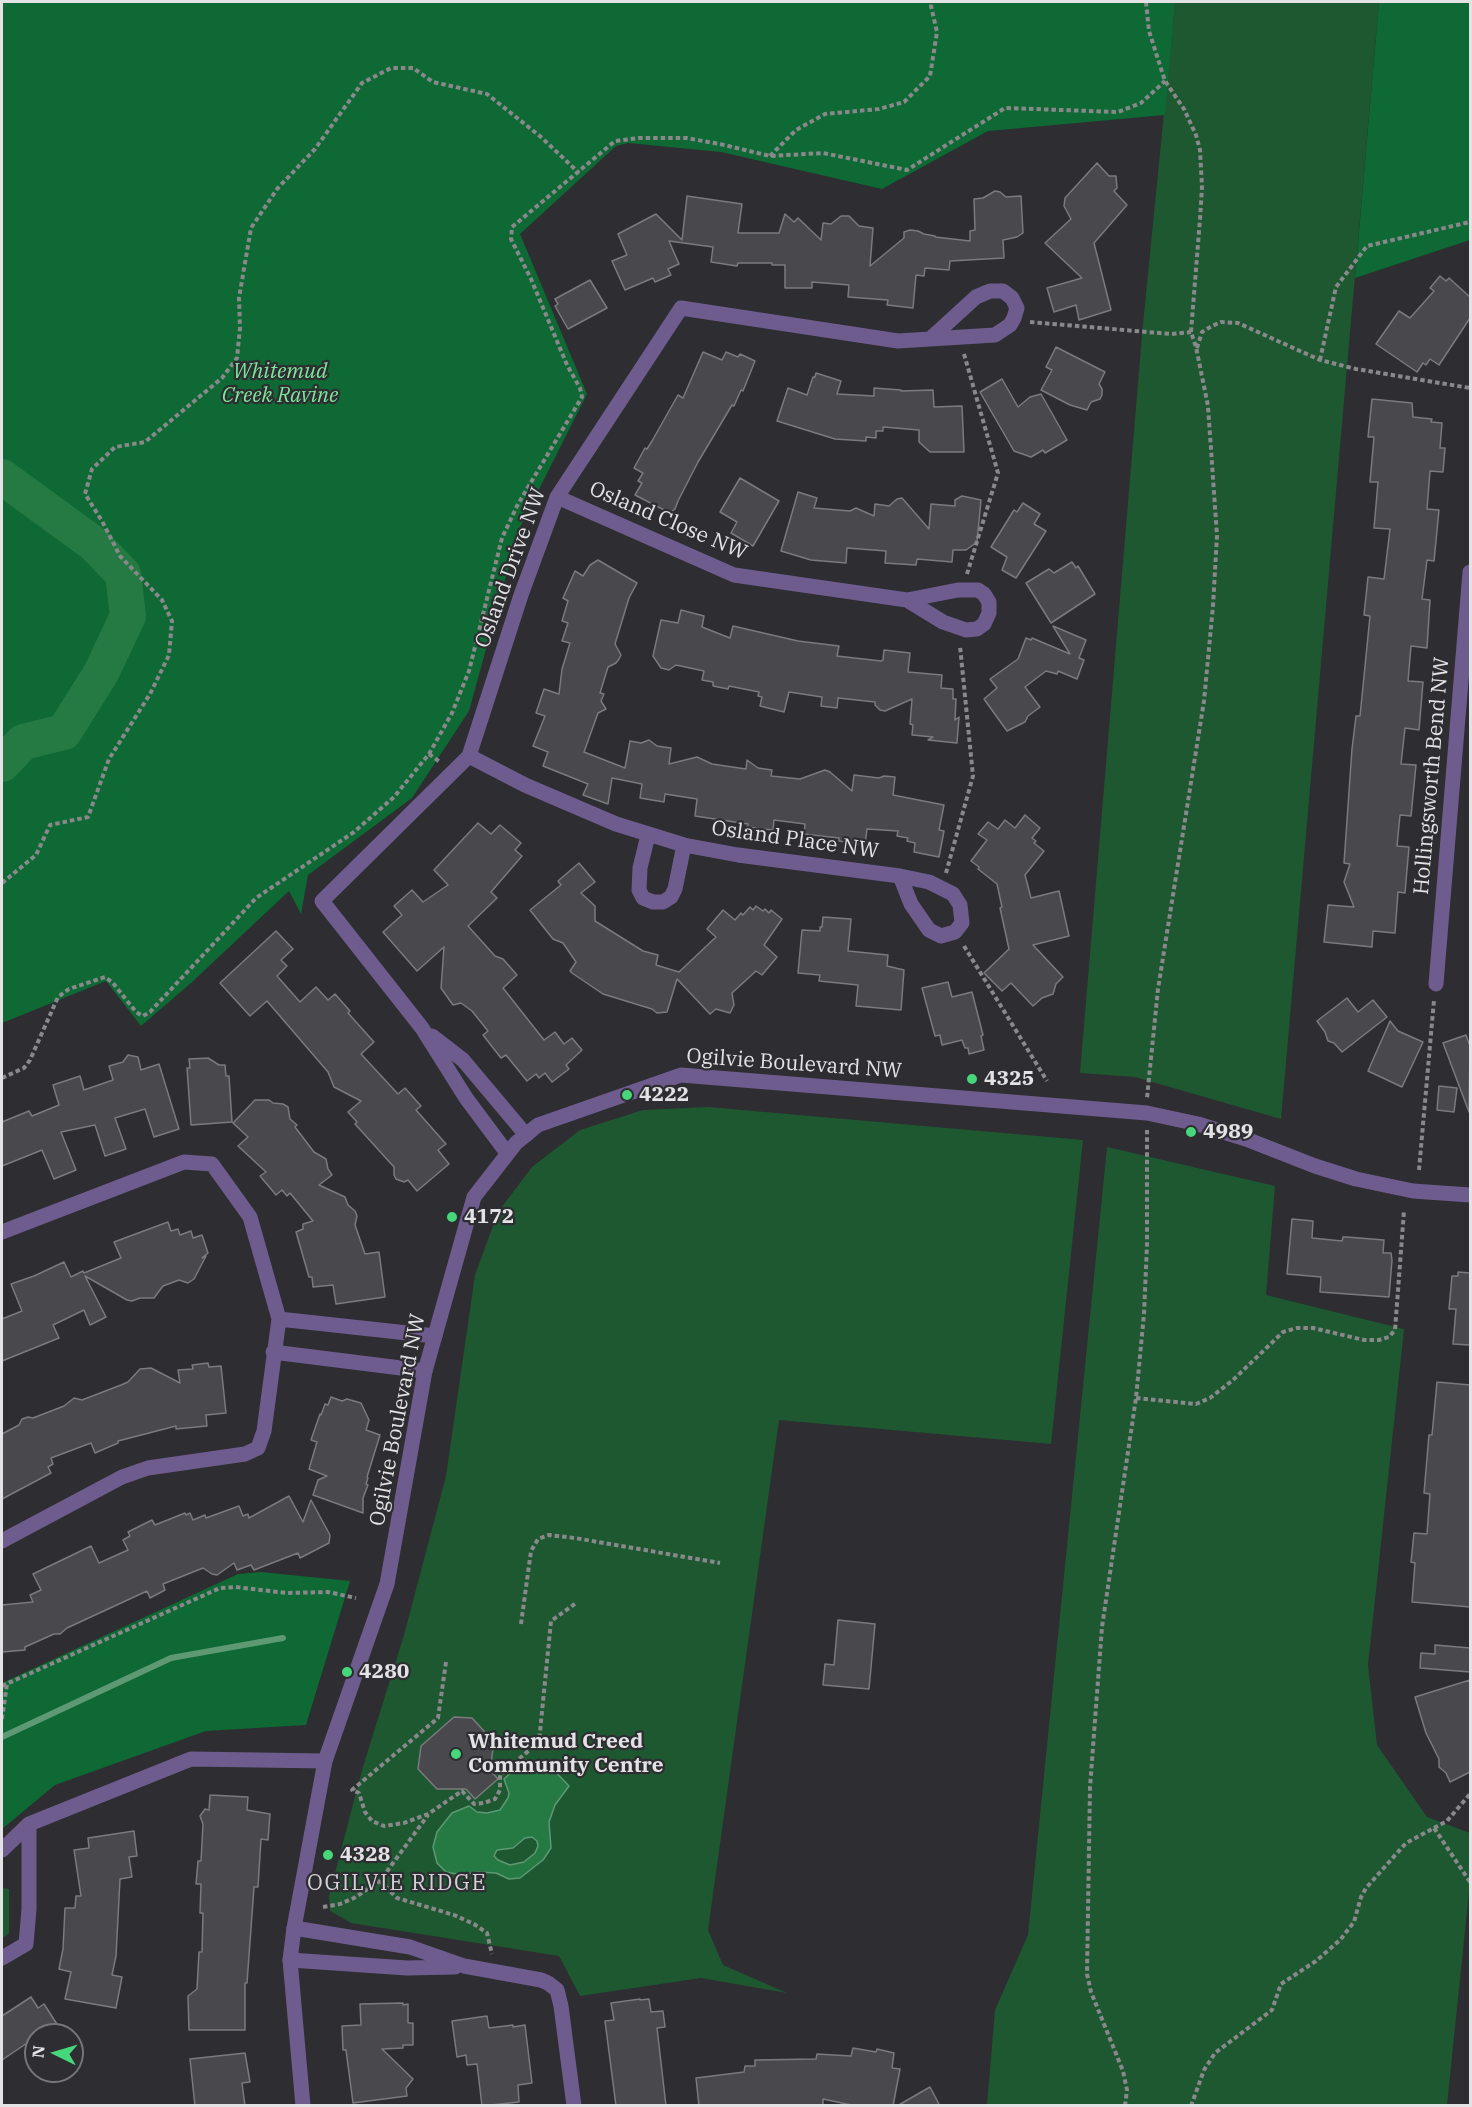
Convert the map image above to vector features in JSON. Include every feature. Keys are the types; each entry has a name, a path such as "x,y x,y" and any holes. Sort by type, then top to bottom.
{"street":[{"name":"Osland Drive NW","path":"507,1154 466,1098 422,1028 322,901 469,756 521,595 557,497 681,308 898,341 995,335 1010,325 1017,308 1012,298 1003,291 990,291 976,297 930,339"},
{"name":"Osland Close NW","path":"557,497 734,575 907,600 958,590 978,590 984,594 988,602 989,613 984,624 977,629 966,630 949,625 907,600"},
{"name":"Hollingsworth Bend NW","path":"1436,984 1470,572"},
{"name":"Osland Place NW","path":"469,756 525,784 616,824 684,845 738,855 900,876 929,882 953,894 960,904 963,923 955,932 941,936 929,930 911,904 900,876"},
{"name":"Osland Place NW","path":"648,835 640,868 639,890 643,898 653,902 663,902 671,897 675,889 684,845"},
{"name":"Osland Drive NW","path":"422,1028 463,1060 526,1135"},
{"name":"Ogilvie Boulevard NW","path":"303,2106 290,1960 325,1761 387,1584 425,1371 474,1197 507,1154 538,1125 681,1075 1147,1113 1198,1124 1246,1139 1356,1179 1413,1191 1470,1196"},
{"path":"2,1232 184,1162 212,1164 250,1217 279,1319 264,1431 258,1448 245,1454 148,1468 131,1474 2,1541"},
{"path":"279,1319 435,1336"},
{"path":"273,1352 425,1371"},
{"path":"2,1850 29,1824 191,1759 325,1761"},
{"path":"2,1958 26,1944 29,1910 29,1824"},
{"path":"294,1928 410,1947 464,1966 541,1980 557,1990 574,2106"},
{"path":"290,1960 407,1968 464,1966"}],"path":[{"path":"770,156 796,130 825,114 879,109 904,102 930,76 937,32 932,2"},
{"path":"1125,2106 1127,2090 1122,2071 1091,1992 1087,1974 1090,1787 1096,1691 1109,1570 1136,1398 1144,1314 1148,1245 1147,1087 1158,989 1204,701 1217,536 1208,406 1191,332 1202,187 1200,150 1184,109 1165,81 1149,31 1146,2"},
{"path":"2,883 36,855 50,825 88,817 110,759 150,694 169,655 172,621 162,600 120,556 85,494 92,469 115,447 145,442 153,436 222,378 237,358 240,328 239,298 251,228 276,189 315,149 362,83 391,68 413,68 433,82 486,94 540,137 579,173"},
{"path":"1320,360 1336,287 1367,246 1470,222"},
{"path":"1026,322 1171,334 1191,332"},
{"path":"1196,348 1202,332 1212,326 1221,322 1238,323 1320,360 1356,369 1470,388"},
{"path":"964,354 998,473 966,577"},
{"path":"945,880 973,777 960,646"},
{"path":"961,942 1047,1080"},
{"path":"1419,1170 1436,984"},
{"path":"1136,1398 1181,1404 1196,1404 1203,1401 1233,1380 1283,1332 1298,1328 1313,1328 1364,1340 1389,1337 1395,1330 1404,1211"},
{"path":"521,1624 531,1551 538,1539 549,1535 720,1563"},
{"path":"2,1686 220,1588 235,1587 287,1593 328,1592 356,1598"},
{"path":"446,1662 438,1718 352,1790 359,1793 365,1812 372,1821 384,1826 404,1823 428,1814 462,1791 474,1804 495,1799 500,1790 500,1775 539,1743 551,1621 576,1604"},
{"path":"2,1719 7,1684"},
{"path":"1191,2106 1207,2064 1221,2047 1264,2017 1274,2005 1277,1990 1281,1984 1319,1959 1340,1940 1354,1922 1366,1888 1406,1844 1447,1821 1470,1794"},
{"path":"323,1907 340,1904 354,1898 380,1881 428,1814"},
{"path":"1434,1828 1470,1882"},
{"path":"380,1881 397,1898 454,1915 487,1933 495,1972"}],"shaded area":[{"path":"1175,2 1379,2 1281,1119 1135,1077 1080,1073 1143,324"},
{"path":"708,1107 1083,1140 1051,1444 779,1420 708,1930 723,1965 787,1993 701,1978 580,1996 559,1956 351,1923 330,1911 329,1896 362,1770 404,1635 446,1476 475,1275 498,1212 532,1167 580,1130 643,1110"},
{"path":"1107,1147 1275,1186 1266,1295 1404,1329 1368,1665 1377,1745 1427,1817 1470,1833 1470,1882 1447,2105 987,2105 995,2010 1028,1935"},
{"path":"525,1760 547,1763 569,1786 555,1805 549,1822 551,1848 543,1860 520,1878 509,1879 496,1873 478,1872 462,1875 446,1872 437,1863 433,1847 437,1832 452,1813 469,1806 477,1812 487,1813 500,1810 509,1793 504,1779","holes":["532,1837 537,1841 538,1846 535,1853 524,1862 510,1865 494,1856 497,1850 513,1848 525,1838"]},
{"path":"2,1888 9,1889 9,1933 2,1939"}],"green space":[{"name":"Whitemud Creek Ravine","path":"2,2 1175,2 1165,115 988,131 882,189 721,152 628,143 616,146 520,234 587,394 519,529 469,711 412,798 308,875 301,914 289,891 191,983 141,1026 106,981 2,1023"},
{"path":"1379,2 1470,2 1470,240 1355,278"},
{"path":"261,1572 350,1581 306,1725 206,1731 55,1785 2,1829 2,1683 238,1574"}],"building":[{"path":"1097,163 1109,176 1116,176 1117,188 1114,191 1127,205 1094,243 1111,310 1079,320 1076,305 1054,312 1047,288 1082,278 1045,243 1071,219 1064,206 1065,198"},
{"path":"995,191 1006,197 1021,196 1023,233 1003,240 1004,258 950,261 949,270 925,268 924,276 916,275 913,308 887,305 888,300 848,297 849,285 812,282 812,288 785,288 785,265 738,263 737,266 711,262 713,247 669,241 679,264 668,269 671,275 655,282 653,278 625,290 612,261 627,255 618,234 656,214 682,240 687,196 742,204 738,233 779,233 785,214 794,222 798,218 821,240 823,223 831,224 841,216 849,216 859,226 873,228 870,266 904,238 904,232 910,230 935,237 970,241 970,231 975,230 974,199 983,198"},
{"path":"1440,276 1446,281 1449,278 1470,297 1470,318 1439,365 1430,359 1426,365 1423,363 1417,372 1376,344 1399,311 1410,318 1434,291 1430,288"},
{"path":"590,280 607,308 568,329 555,306 558,304 555,299"},
{"path":"1056,347 1105,372 1099,384 1102,395 1100,399 1091,402 1087,410 1070,405 1041,390 1052,370 1046,367"},
{"path":"703,352 722,360 726,352 738,357 740,354 755,361 743,391 741,390 734,406 732,405 698,462 675,509 670,513 635,495 642,483 638,481 643,473 634,468 678,395 683,398"},
{"path":"816,373 841,381 837,394 874,396 874,388 901,391 933,390 934,407 962,406 964,452 930,452 919,442 919,430 883,427 883,431 876,431 876,438 866,437 866,441 835,439 777,421 788,388 807,395"},
{"path":"1002,379 1018,407 1030,397 1041,394 1067,440 1045,453 1043,450 1031,457 1014,451 980,392"},
{"path":"1372,399 1412,403 1413,417 1432,419 1431,422 1442,423 1440,448 1445,448 1443,472 1430,471 1427,509 1439,510 1434,561 1427,560 1422,599 1430,600 1427,648 1411,646 1408,681 1423,682 1419,730 1405,728 1401,764 1416,765 1411,816 1400,815 1397,846 1409,847 1405,893 1398,892 1395,933 1373,931 1372,947 1324,942 1328,905 1354,907 1344,882 1350,864 1344,863 1352,749 1356,716 1360,716 1370,616 1364,615 1368,577 1384,579 1390,529 1374,528 1378,482 1370,482 1374,437 1368,437"},
{"path":"740,478 779,501 753,546 731,533 737,522 720,512"},
{"path":"798,492 817,498 814,508 850,511 856,508 874,516 875,504 889,506 902,498 929,529 931,504 955,506 955,500 962,496 981,500 977,542 966,550 953,550 952,562 917,559 916,565 885,563 886,551 847,548 846,563 811,560 781,551"},
{"path":"1023,503 1040,514 1034,524 1046,531 1016,578 1002,570 1007,557 991,547 1014,510 1017,512"},
{"path":"598,560 637,583 629,598 615,644 621,655 616,663 608,667 600,693 604,694 601,701 606,709 598,713 584,752 625,768 630,741 641,743 649,740 657,746 671,748 669,764 697,757 712,764 746,769 747,760 758,768 772,770 771,776 800,779 825,770 852,791 854,775 895,777 893,795 944,805 939,830 944,831 939,857 914,852 915,843 907,841 908,838 897,836 898,831 867,829 865,845 839,841 839,838 804,834 805,824 774,820 773,830 695,816 697,799 665,794 664,802 640,798 642,784 612,778 608,804 583,795 588,784 543,766 548,752 533,746 545,716 536,713 544,689 559,694 562,669 570,643 562,641 568,623 562,621 568,601 563,598 575,571 583,576 590,565"},
{"path":"1072,562 1076,568 1078,566 1095,594 1051,623 1026,583 1049,569 1054,573"},
{"path":"681,610 704,616 702,627 730,638 733,626 798,641 839,646 837,656 881,661 884,650 910,653 908,672 942,675 941,688 953,689 953,699 956,699 955,720 959,717 957,743 928,740 933,737 912,735 913,725 910,724 912,699 885,711 880,710 875,702 838,698 837,708 821,706 822,697 789,692 784,712 760,706 762,697 758,696 759,692 729,686 728,689 713,686 713,682 702,680 704,671 676,665 669,670 661,668 653,656 661,620 678,623"},
{"path":"1053,626 1086,640 1079,658 1084,660 1077,679 1058,671 1057,674 1046,671 1025,687 1040,707 1028,716 1025,722 1007,731 984,699 997,688 990,679 1018,659 1026,638 1031,640 1032,638 1070,654"},
{"path":"1025,815 1040,828 1032,838 1036,841 1034,843 1044,851 1025,875 1031,898 1059,891 1069,936 1033,945 1063,977 1056,984 1053,994 1042,998 1033,1006 1011,983 1002,991 984,973 1009,949 997,884 971,861 987,840 978,834 988,822 998,829 1005,820 1015,828"},
{"path":"478,823 491,834 500,825 521,843 515,850 522,856 491,892 497,898 468,926 495,956 503,959 517,975 503,988 544,1040 555,1032 564,1044 572,1038 582,1050 566,1065 569,1069 552,1082 545,1073 539,1078 536,1074 527,1081 506,1055 501,1058 483,1035 488,1031 472,1011 461,1003 453,1005 441,988 444,947 417,971 383,932 402,915 394,906 412,890 423,902 448,885 434,870"},
{"path":"579,863 595,882 581,893 595,906 595,921 643,951 658,955 656,965 679,972 716,937 707,929 723,910 735,920 750,907 753,910 756,906 769,913 771,910 782,919 764,945 777,957 762,975 756,971 732,993 734,1005 730,1013 716,1009 710,1014 677,979 667,1012 657,1013 652,1009 603,994 570,971 576,962 563,943 553,939 530,910 561,885 558,881"},
{"path":"823,917 851,919 848,951 888,955 887,966 904,970 901,1010 856,1006 858,985 819,981 820,975 798,973 802,930 820,931"},
{"path":"276,931 293,949 281,960 287,966 277,976 300,1002 316,987 328,1000 335,994 350,1011 348,1013 374,1042 361,1054 398,1094 405,1088 421,1106 416,1110 446,1144 438,1150 449,1164 417,1191 408,1180 404,1182 396,1179 394,1167 355,1124 357,1122 348,1112 361,1101 334,1087 328,1072 267,1001 250,1016 220,983"},
{"path":"948,982 952,997 972,992 983,1035 981,1036 984,1050 969,1054 962,1040 942,1045 940,1035 935,1036 922,988"},
{"path":"1347,998 1358,1012 1373,1000 1387,1017 1342,1052 1334,1043 1328,1041 1317,1021"},
{"path":"1390,1021 1398,1031 1423,1042 1402,1087 1368,1071"},
{"path":"1466,1035 1470,1046 1469,1112 1443,1043"},
{"path":"128,1055 138,1057 141,1070 159,1064 179,1129 154,1137 145,1109 115,1118 126,1149 105,1156 95,1125 61,1132 76,1170 54,1179 42,1150 2,1166 2,1122 29,1111 32,1116 59,1105 53,1085 80,1076 84,1090 113,1080 109,1066 123,1062"},
{"path":"208,1058 219,1065 225,1065 226,1076 229,1076 232,1122 191,1125 187,1068 190,1068 189,1059"},
{"path":"1439,1086 1457,1088 1454,1112 1437,1110"},
{"path":"255,1100 269,1100 288,1107 290,1119 297,1125 295,1127 314,1152 326,1159 332,1175 319,1185 345,1197 348,1205 355,1211 357,1216 355,1225 365,1254 379,1252 385,1297 336,1304 333,1285 313,1287 312,1277 309,1277 296,1232 303,1229 303,1224 313,1221 290,1193 287,1196 282,1190 276,1195 260,1176 266,1172 238,1146 248,1137 233,1123"},
{"path":"1292,1219 1313,1221 1312,1238 1342,1241 1343,1237 1384,1240 1383,1253 1391,1253 1392,1260 1389,1297 1320,1292 1321,1277 1287,1274"},
{"path":"168,1222 171,1231 178,1229 180,1235 191,1231 193,1238 202,1235 208,1253 202,1258 206,1256 194,1279 188,1283 179,1280 163,1286 154,1298 140,1298 132,1301 85,1276 106,1317 90,1325 84,1310 53,1325 59,1338 2,1361 2,1319 22,1311 11,1284 64,1262 71,1277 83,1271 84,1273 121,1258 114,1242"},
{"path":"1458,1272 1470,1273 1470,1345 1453,1344 1456,1309 1449,1309 1452,1276 1458,1276"},
{"path":"208,1363 209,1367 221,1366 226,1413 206,1415 207,1426 176,1429 176,1426 118,1441 95,1453 91,1443 51,1458 53,1464 48,1467 51,1473 2,1499 2,1434 19,1425 22,1419 33,1418 64,1406 74,1398 82,1400 121,1385 128,1382 140,1369 151,1368 180,1383 178,1370 193,1369 192,1365"},
{"path":"1437,1382 1470,1385 1470,1607 1412,1602 1415,1563 1411,1562 1414,1533 1427,1534 1430,1494 1424,1493"},
{"path":"331,1397 361,1403 369,1420 366,1430 380,1435 367,1477 366,1484 368,1485 363,1498 363,1513 313,1495 318,1480 327,1476 309,1469 317,1442 311,1440 320,1414 325,1404 328,1405"},
{"path":"289,1496 303,1522 311,1500 330,1535 329,1543 300,1558 298,1553 254,1570 251,1565 237,1570 234,1563 217,1575 203,1568 163,1584 165,1590 150,1598 147,1591 67,1628 60,1634 54,1634 25,1647 25,1650 2,1652 2,1605 33,1602 30,1595 41,1590 33,1574 91,1546 99,1563 128,1550 123,1540 130,1536 128,1532 152,1520 155,1525 185,1513 186,1515 190,1513 193,1520 205,1515 206,1518 239,1506 243,1516 248,1514 249,1518"},
{"path":"838,1620 875,1624 869,1689 823,1685 825,1664 834,1665"},
{"path":"1435,1645 1470,1648 1470,1672 1420,1668 1421,1653 1435,1654"},
{"path":"1470,1680 1470,1772 1450,1782 1446,1773 1439,1767 1439,1759 1426,1733 1415,1697"},
{"name":"Whitemud Creed Community Centre","path":"454,1717 472,1718 494,1742 491,1763 487,1767 498,1779 475,1799 466,1789 437,1789 418,1769 421,1746"},
{"path":"210,1795 248,1797 247,1810 270,1814 268,1840 261,1839 258,1887 254,1887 247,1983 245,1983 245,2030 189,2030 188,1996 197,1989 199,1952 202,1952 201,1884 196,1884 198,1861 201,1861 203,1824 200,1816 205,1809 209,1810"},
{"path":"134,1831 137,1856 129,1857 132,1877 120,1879 116,1956 112,1975 122,1977 116,2008 65,1999 71,1972 59,1969 63,1949 65,1908 75,1908 76,1896 81,1896 74,1850 89,1848 88,1838"},
{"path":"31,1997 38,2008 44,2004 56,2023 24,2023 24,2045 2,2060 2,2016"},
{"path":"649,1999 651,2012 663,2011 665,2027 657,2028 666,2106 616,2106 605,2021 614,2020 611,2003"},
{"path":"403,2003 403,2005 408,2004 408,2023 413,2023 413,2045 382,2049 413,2079 406,2088 407,2096 353,2103 346,2050 343,2050 342,2026 361,2025 360,2004"},
{"path":"487,2016 489,2028 525,2025 532,2083 518,2085 519,2102 482,2106 477,2064 467,2065 466,2055 457,2057 452,2021"},
{"path":"853,2048 876,2052 877,2049 894,2053 892,2068 900,2069 893,2106 856,2106 823,2099 823,2106 699,2106 696,2078 744,2072 745,2066 755,2066 755,2060 816,2059 817,2054 851,2056"},
{"path":"245,2053 250,2082 242,2083 245,2106 195,2106 190,2059"},
{"path":"930,2087 940,2106 897,2106"}],"waterway":[{"path":"2,477 94,544 123,574 128,616 101,673 64,732 23,742 2,764"},
{"path":"2,1737 171,1658 283,1638"}],"place":[{"name":"4325","path":"972,1079"},
{"name":"4222","path":"627,1095"},
{"name":"4989","path":"1191,1132"},
{"name":"4172","path":"452,1217"},
{"name":"4280","path":"347,1672"},
{"name":"Whitemud Creed Community Centre","path":"456,1754"},
{"name":"4328","path":"328,1855"}],"district":[{"name":"OGILVIE RIDGE","path":"397,1884"}]}
